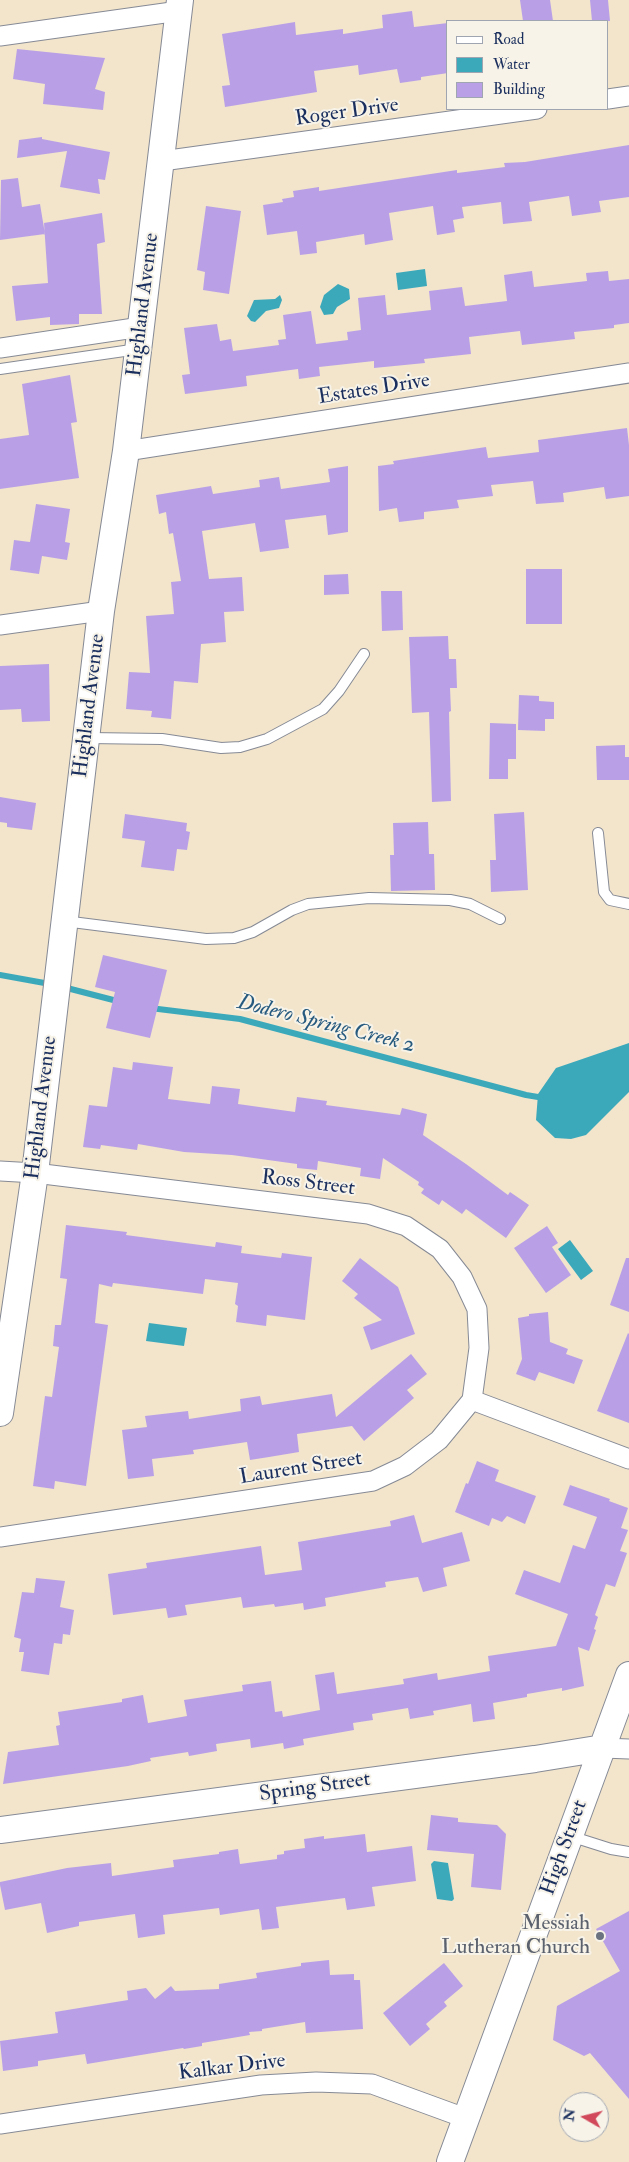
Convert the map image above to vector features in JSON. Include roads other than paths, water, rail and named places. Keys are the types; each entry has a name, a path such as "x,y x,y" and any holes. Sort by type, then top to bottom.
{"street":[{"path":"0,36 179,6"},
{"name":"Highland Avenue","path":"0,1413 35,1173 101,611 126,451 179,6"},
{"path":"609,99 629,96"},
{"name":"Roger Drive","path":"162,161 530,110"},
{"path":"0,348 140,338"},
{"name":"Estates Drive","path":"126,451 629,373"},
{"path":"0,625 101,611"},
{"name":"Ross Street","path":"0,1171 35,1173 368,1214 406,1226 440,1249 462,1277 477,1310 479,1348 472,1400"},
{"path":"472,1400 629,1459"},
{"name":"Laurent Street","path":"0,1537 373,1481 405,1466 439,1440 472,1400"},
{"name":"High Street","path":"450,2162 629,1675"},
{"name":"Spring Street","path":"0,1830 603,1748 629,1749"},
{"name":"Kalkar Drive","path":"0,2124 261,2085 316,2082 372,2084 465,2118"}],"lane":[{"path":"0,368 140,338"},
{"path":"86,738 162,739 221,748 240,747 267,739 323,708 339,691 364,654"},
{"path":"598,833 604,892 610,900 629,904"},
{"path":"64,921 206,939 234,938 253,932 292,910 308,904 368,898 450,900 470,904 500,919"},
{"path":"569,1836 616,1851 629,1852"}],"water":[{"path":"425,269 427,286 398,290 396,273"},
{"path":"338,284 349,289 350,299 337,307 333,314 324,315 320,307 324,295"},
{"path":"280,295 282,300 279,308 266,311 255,322 251,321 247,316 254,300 275,299"},
{"path":"629,1043 629,1092 586,1135 571,1139 555,1138 536,1120 538,1094 556,1068"},
{"path":"570,1240 593,1271 581,1280 558,1249"},
{"path":"149,1323 187,1328 184,1346 146,1341"},
{"path":"434,1861 448,1863 454,1899 452,1901 437,1899 431,1864"}],"waterway":[{"name":"Dodero Spring Creek 2","path":"0,975 50,984"},
{"name":"Dodero Spring Creek 2","path":"63,987 121,1002"},
{"name":"Dodero Spring Creek 2","path":"150,1008 240,1019 526,1095 544,1098"}],"place":[{"name":"Messiah Lutheran Church","path":"600,1936"}]}
